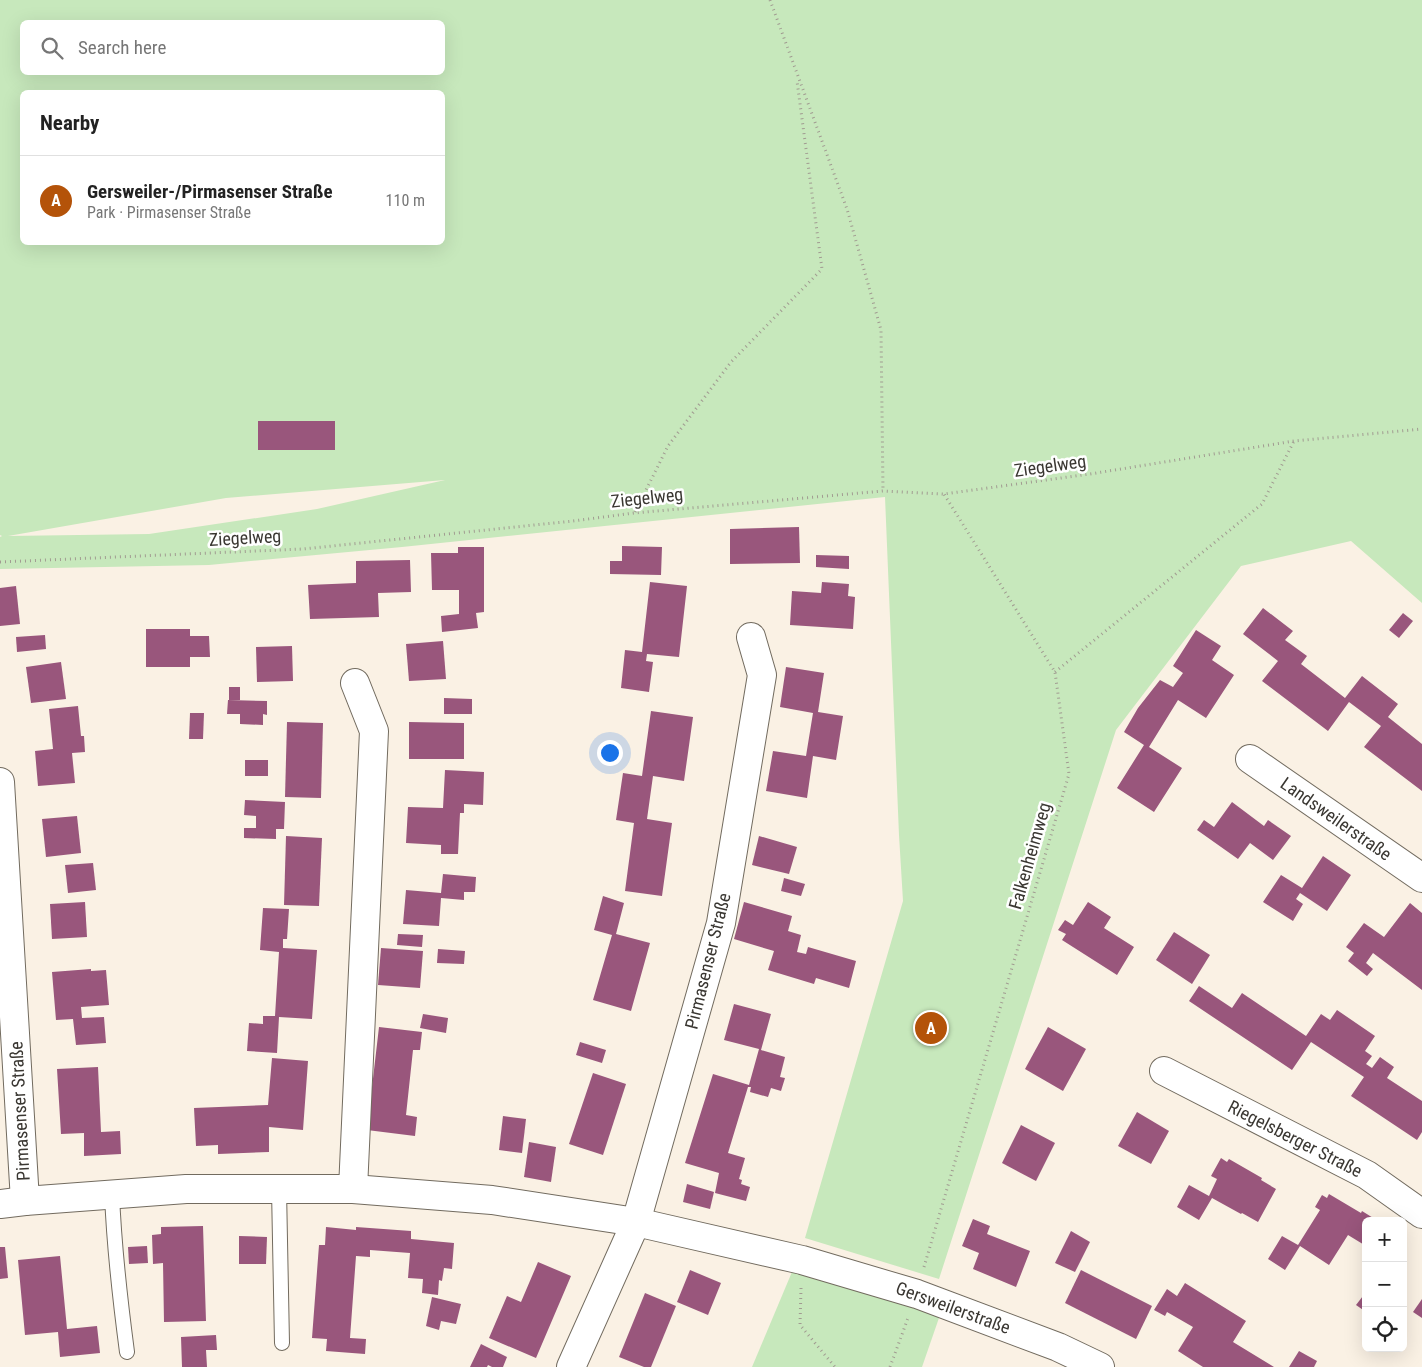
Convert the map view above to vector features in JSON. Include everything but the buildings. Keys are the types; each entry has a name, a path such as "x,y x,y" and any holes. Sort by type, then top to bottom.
{"street":[{"name":"Pirmasenser Straße","path":"571,1367 636,1222 721,923 762,675 751,637"},
{"path":"353,1189 374,732 355,683"},
{"name":"Landsweilerstraße","path":"1250,759 1422,878"},
{"name":"Pirmasenser Straße","path":"0,782 12,1202 186,1189 353,1189 492,1200 636,1222 802,1260"},
{"name":"Riegelsberger Straße","path":"1164,1071 1366,1176 1422,1214"},
{"name":"Gersweilerstraße","path":"802,1260 916,1294 1058,1347 1100,1367"}],"lane":[{"path":"279,1189 282,1343"},
{"path":"112,1194 113,1233 126,1352"}],"path":[{"path":"770,0 846,209 881,330 884,491"},
{"path":"634,512 668,446 731,362 822,269 796,73"},
{"name":"Ziegelweg","path":"0,562 303,549 572,521 634,512 884,491 944,494 1090,474 1294,441 1422,429"},
{"path":"944,494 1055,672 1262,504 1294,441"},
{"name":"Falkenheimweg","path":"890,1367 916,1294 1069,774 1055,672"},
{"path":"802,1260 800,1325 835,1367"}],"green space":[{"path":"0,0 1422,0 1422,603 1351,541 1241,566 1116,730 939,1279 805,1238 903,901 885,497 209,565 0,569 0,537 2,536 0,535","holes":["445,480 317,509 149,534 8,536 226,498"]},
{"path":"797,1260 940,1315 922,1367 752,1367"}],"place":[{"name":"Gersweiler-/Pirmasenser Straße","path":"931,1028"}]}
